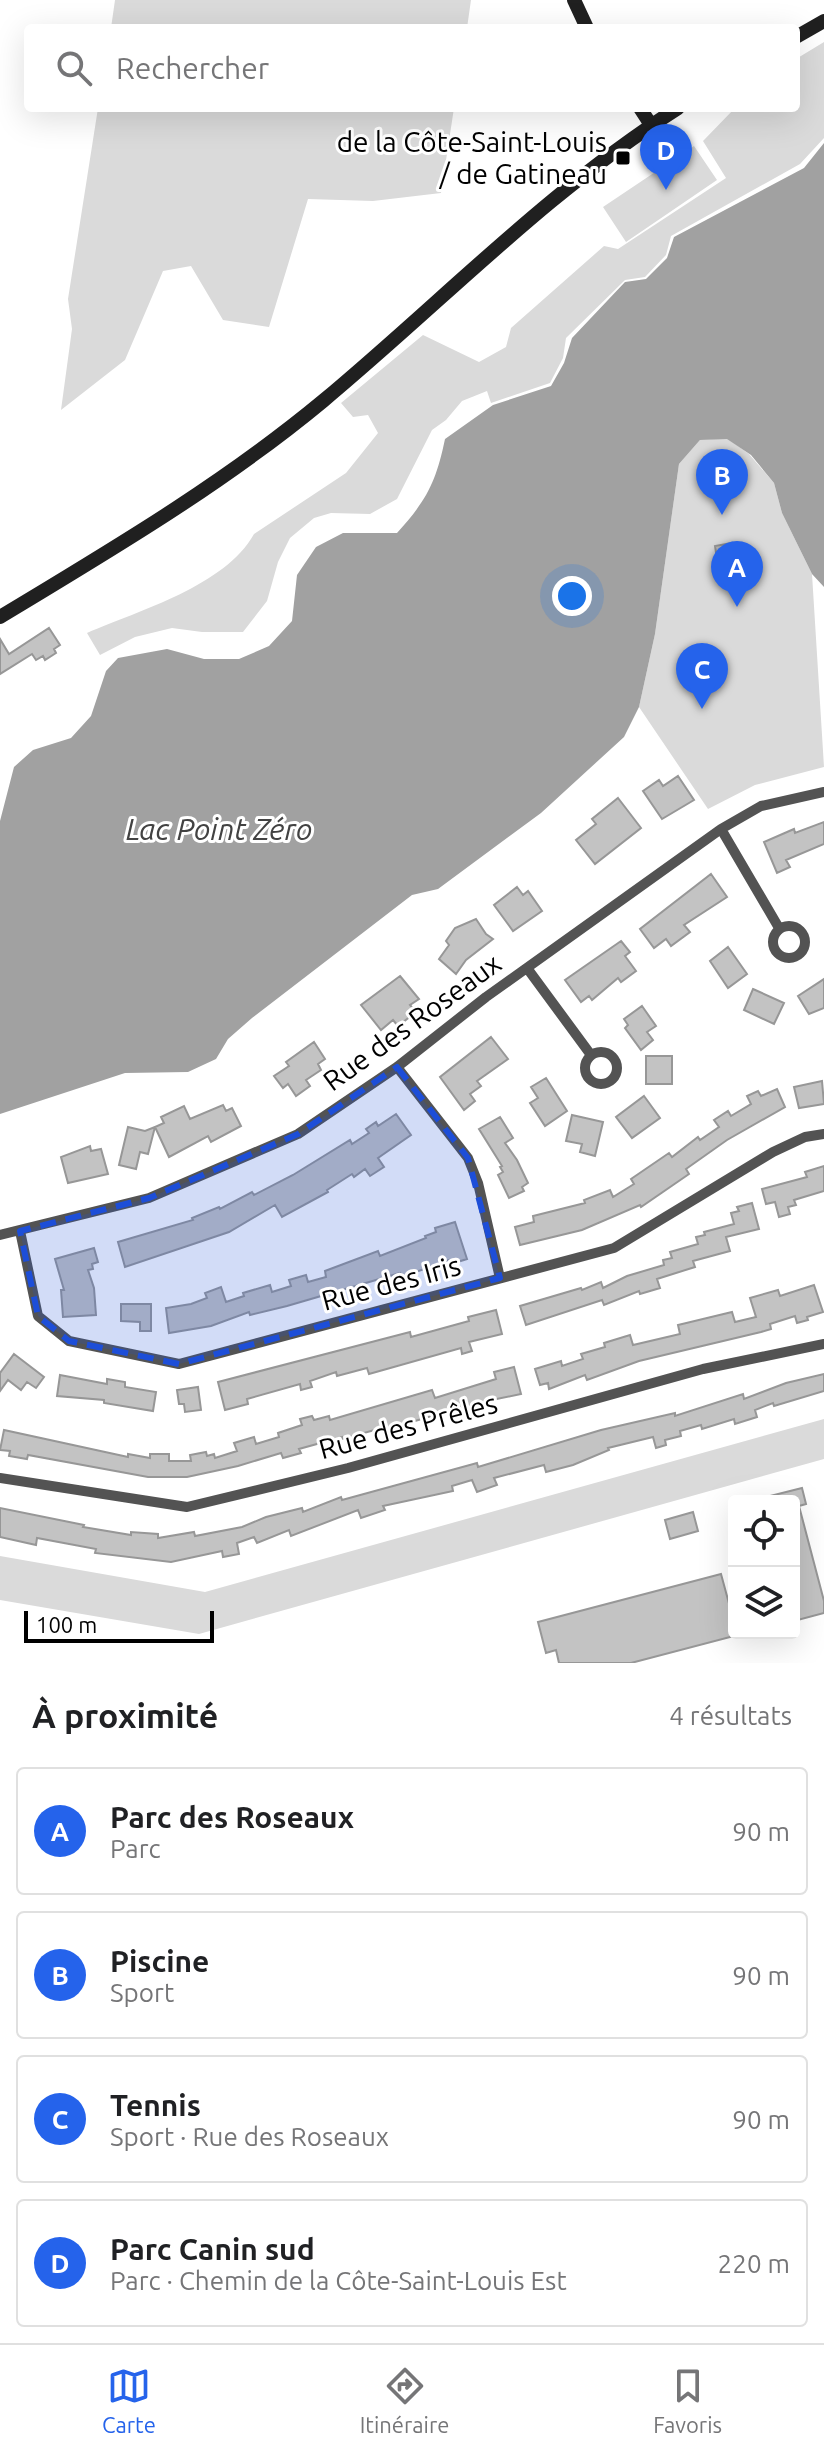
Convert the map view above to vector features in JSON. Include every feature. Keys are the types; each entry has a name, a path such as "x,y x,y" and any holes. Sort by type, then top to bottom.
{"street":[{"path":"574,0 585,24"},
{"path":"800,35 824,21"},
{"path":"643,112 651,125"},
{"path":"0,617 131,537 262,448 349,378 522,224 609,155 672,112"},
{"name":"Rue des Roseaux","path":"0,1235 149,1198 298,1134 397,1067 527,968 721,829 761,806 824,792"},
{"path":"721,829 779,928"},
{"path":"527,968 591,1055"},
{"path":"397,1067 468,1158 478,1183 500,1278"},
{"name":"Rue des Iris","path":"20,1231 38,1316 69,1341 179,1364 614,1248 773,1152 805,1137 824,1134"},
{"name":"Rue des Prêles","path":"0,1478 187,1507 348,1468 703,1369 824,1344"}],"highlighted area":[{"path":"397,1067 468,1158 500,1278 179,1364 69,1341 38,1316 20,1231 149,1198 298,1134"}],"shaded area":[{"path":"115,0 471,0 468,24 112,24"},
{"path":"824,42 824,138 800,164 671,236 666,255 645,277 625,280 566,338 563,358 550,383 491,403 487,391 462,401 446,420 432,430 397,499 370,514 331,513 314,518 290,538 278,562 267,601 243,632 172,628 135,637 100,655 87,633 202,582 241,552 254,534 346,473 378,433 368,415 353,417 341,403 423,335 479,362 506,347 511,328 604,246 618,249 726,178 703,141 731,112 800,112 800,57"},
{"path":"97,112 453,112 441,193 373,201 308,199 269,327 223,320 191,266 163,271 125,360 61,410 72,329 68,299"},
{"path":"694,146 717,180 626,242 603,207"},
{"path":"727,438 749,454 774,483 782,513 812,574 824,767 755,785 708,809 639,707 655,634 679,464 700,440"},
{"path":"824,1419 824,1459 199,1634 0,1600 0,1556 205,1592"}],"water":[{"name":"Lac Point Zéro","path":"824,143 824,587 812,574 782,513 774,483 751,455 727,439 700,440 679,464 655,634 639,707 624,737 541,813 438,889 412,895 252,1018 228,1039 216,1059 188,1072 125,1073 0,1114 0,821 14,767 33,750 71,738 91,716 106,671 118,658 167,649 204,659 239,659 269,646 292,621 297,575 316,547 343,533 397,533 429,490 445,439 493,405 551,386 564,363 572,338 625,282 646,279 667,258 674,237 804,168"}],"building":[{"path":"732,543 735,562 718,565 715,546"},
{"path":"49,628 60,645 54,649 56,653 45,660 43,656 36,660 32,654 0,674 0,639 9,654"},
{"path":"678,776 694,800 662,819 643,791 659,780 663,786"},
{"path":"618,798 641,828 595,864 576,840 596,824 592,819"},
{"path":"824,822 824,844 786,860 790,867 777,873 764,842 794,829 795,833"},
{"path":"711,874 727,897 684,925 690,932 671,946 666,939 654,948 640,929"},
{"path":"517,887 523,895 528,891 542,911 513,931 494,905"},
{"path":"476,919 493,939 466,960 456,974 439,959 449,945 446,941 455,928"},
{"path":"621,941 630,952 625,956 636,971 621,982 618,978 592,1000 589,996 581,1002 565,980"},
{"path":"728,947 747,974 728,988 710,961"},
{"path":"400,976 419,999 410,1005 416,1012 398,1026 393,1020 381,1030 361,1005"},
{"path":"824,979 824,1008 809,1014 798,996"},
{"path":"753,989 784,1003 774,1024 744,1010"},
{"path":"642,1006 656,1026 647,1032 653,1040 641,1050 625,1028 628,1025 624,1019"},
{"path":"491,1037 508,1059 477,1081 481,1086 470,1094 475,1101 464,1110 440,1077"},
{"path":"314,1042 325,1059 318,1064 321,1070 306,1080 310,1086 296,1096 288,1084 283,1088 274,1076 289,1066 286,1062"},
{"path":"646,1056 672,1056 672,1084 646,1084"},
{"path":"546,1078 567,1111 545,1126 530,1103 538,1098 531,1087"},
{"path":"822,1081 824,1104 799,1108 794,1087"},
{"path":"777,1089 785,1107 727,1140 686,1169 689,1174 641,1207 582,1230 520,1245 515,1227 534,1222 533,1216 585,1203 584,1200 610,1190 613,1197 634,1184 631,1179 669,1153 672,1157 698,1137 700,1140 719,1127 714,1120 728,1111 731,1116 751,1104 747,1096 758,1091 761,1096"},
{"path":"644,1096 660,1118 632,1138 616,1117"},
{"path":"223,1105 226,1111 232,1108 241,1126 211,1142 208,1136 169,1157 155,1127 164,1123 161,1117 184,1106 190,1119"},
{"path":"396,1114 411,1135 378,1158 384,1167 370,1176 365,1169 282,1217 275,1205 229,1232 125,1267 118,1242 193,1220 252,1192 254,1195 350,1140 352,1144 369,1133 366,1129 376,1122 378,1126"},
{"path":"572,1115 603,1122 595,1156 580,1152 582,1144 566,1141"},
{"path":"500,1117 513,1138 505,1143 528,1183 522,1187 524,1191 509,1198 498,1175 503,1172 502,1166 479,1129"},
{"path":"128,1127 145,1131 155,1127 148,1154 140,1152 136,1169 119,1165"},
{"path":"90,1146 91,1151 101,1149 108,1174 68,1183 61,1157"},
{"path":"824,1166 824,1191 794,1200 796,1205 788,1207 790,1214 779,1217 775,1202 766,1204 762,1189 807,1177 805,1172"},
{"path":"752,1203 759,1229 726,1237 730,1251 693,1261 695,1267 657,1279 660,1288 640,1294 639,1291 604,1305 602,1300 526,1325 520,1306 601,1282 603,1288 627,1276 664,1265 663,1260 672,1258 670,1252 698,1244 696,1237 705,1235 704,1232 734,1224 731,1213 739,1211 737,1207"},
{"path":"455,1222 467,1259 451,1264 449,1260 402,1277 400,1273 287,1306 250,1315 249,1312 211,1326 169,1333 166,1308 207,1298 205,1293 221,1287 226,1302 270,1285 272,1292 291,1286 289,1280 306,1275 308,1282 326,1277 325,1271 378,1251 380,1256 426,1238 436,1232 435,1228"},
{"path":"94,1248 98,1262 88,1270 94,1288 96,1315 63,1317 61,1290 64,1290 55,1259"},
{"path":"814,1285 823,1312 807,1317 808,1320 797,1323 795,1316 770,1324 771,1329 639,1361 587,1380 585,1375 549,1389 548,1383 540,1385 535,1369 561,1361 562,1366 583,1359 581,1354 605,1347 604,1343 630,1335 633,1345 680,1334 678,1325 732,1312 735,1322 756,1317 750,1298 778,1290 780,1296"},
{"path":"121,1304 151,1304 151,1331 140,1331 140,1322 121,1321"},
{"path":"496,1310 502,1334 469,1342 472,1351 462,1354 461,1348 369,1374 367,1368 337,1376 336,1372 310,1381 312,1387 301,1390 300,1384 247,1399 248,1404 225,1410 218,1382 410,1332 411,1337"},
{"path":"14,1354 44,1377 36,1388 27,1382 21,1390 8,1380 0,1391 0,1373"},
{"path":"514,1367 521,1394 383,1430 342,1437 299,1449 301,1453 283,1458 281,1453 187,1477 148,1477 28,1455 27,1459 9,1456 10,1451 0,1450 4,1430 128,1457 128,1454 150,1458 150,1454 169,1454 169,1461 191,1461 190,1455 206,1452 207,1456 214,1454 215,1458 237,1451 234,1443 254,1437 256,1444 279,1437 278,1433 302,1425 300,1419 312,1416 314,1420 329,1416 330,1420 432,1390 435,1398 496,1379 494,1372"},
{"path":"824,1374 824,1391 774,1406 773,1403 755,1410 757,1417 735,1424 734,1419 702,1429 701,1425 680,1431 681,1436 665,1440 666,1445 656,1448 653,1437 608,1448 573,1465 546,1472 544,1465 494,1478 497,1485 477,1492 472,1480 452,1486 453,1491 383,1506 385,1510 361,1518 358,1510 291,1536 289,1530 257,1543 254,1537 237,1543 239,1554 223,1557 222,1551 171,1562 95,1553 96,1549 37,1538 36,1545 0,1537 0,1508 131,1535 131,1532 158,1534 158,1538 194,1532 195,1536 242,1527 302,1508 303,1512 341,1497 342,1500 477,1463 478,1467 601,1430 675,1413 675,1416 743,1394 744,1399 786,1383"},
{"path":"60,1375 107,1384 107,1379 125,1382 125,1387 156,1392 153,1411 104,1403 104,1400 57,1396"},
{"path":"198,1387 201,1410 185,1412 184,1404 179,1404 177,1390"},
{"path":"802,1488 806,1504 800,1506 800,1495 774,1495"},
{"path":"800,1510 824,1601 824,1613 800,1619"},
{"path":"693,1512 698,1531 670,1539 665,1520"},
{"path":"721,1574 728,1600 728,1638 631,1663 559,1663 556,1650 546,1653 538,1622"}],"place":[{"name":"de la Côte-Saint-Louis / de Gatineau","path":"623,158"},
{"name":"Parc Canin sud","path":"666,190"},
{"name":"Piscine","path":"722,515"},
{"name":"Parc des Roseaux","path":"737,607"},
{"name":"Tennis","path":"702,709"}]}
